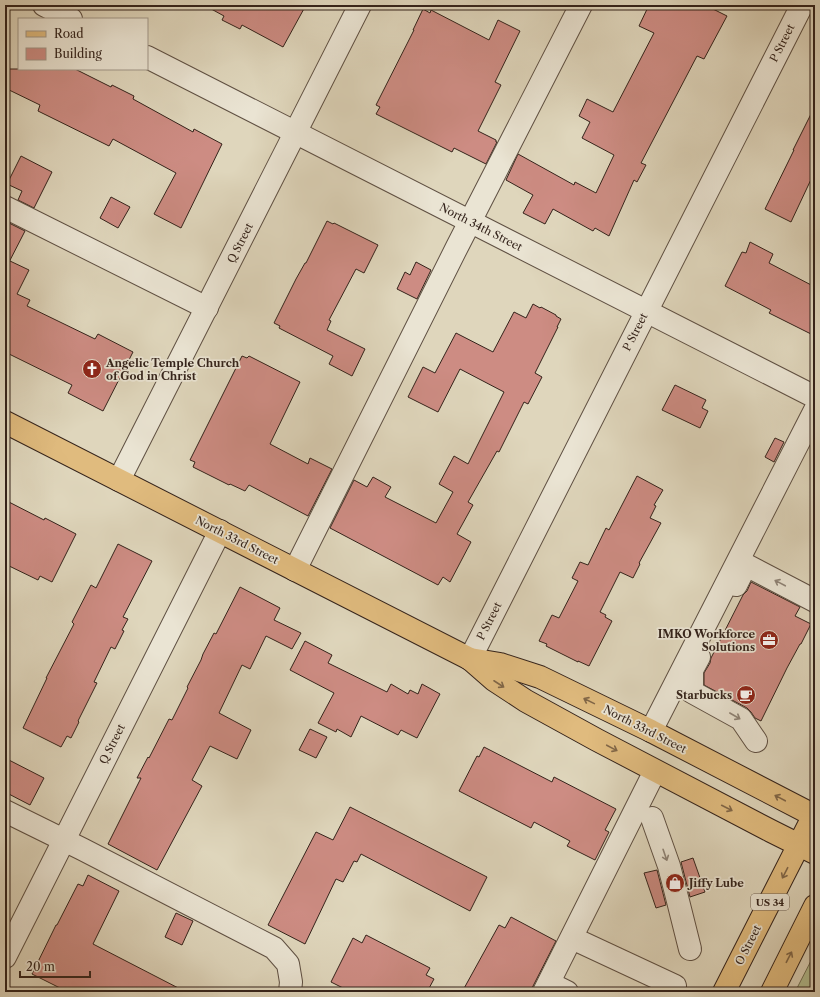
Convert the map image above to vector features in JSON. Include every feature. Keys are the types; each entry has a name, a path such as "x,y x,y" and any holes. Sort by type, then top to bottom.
{"main road":[{"name":"North 33rd Street","path":"5,422 470,659 494,680 526,701 655,771 807,849"},
{"name":"North 33rd Street","path":"470,659 500,664 540,677 651,731 815,815"},
{"name":"O Street","path":"724,992 807,849 815,815"},
{"path":"772,992 815,906"}],"street":[{"path":"44,5 69,18"},
{"name":"Q Street","path":"119,480 360,5"},
{"path":"295,570 470,221 581,5"},
{"name":"P Street","path":"470,659 802,5"},
{"name":"North 34th Street","path":"148,58 815,397"},
{"path":"5,207 207,308"},
{"path":"651,731 815,410"},
{"name":"Q Street","path":"5,957 220,531"},
{"path":"756,741 741,719 692,692 692,670 746,565 815,601"},
{"path":"553,989 572,938 655,771"},
{"path":"5,811 274,948 288,964 291,982 290,992"},
{"path":"652,818 669,866 690,949"},
{"path":"572,938 674,986 672,992"}],"green space":[{"path":"815,953 815,992 795,992"}],"building":[{"path":"204,5 306,5 283,47 242,25 240,29 222,20 224,16"},
{"path":"649,5 705,5 727,16 704,59 697,56 641,163 646,165 637,182 634,180 609,236 595,228 593,231 553,209 545,224 523,213 533,195 506,180 518,154 574,185 575,182 596,193 614,155 582,138 590,122 579,116 587,99 613,112 654,33 639,26"},
{"path":"423,9 430,13 431,10 489,40 498,20 520,31 495,82 501,85 478,131 496,140 497,142 486,164 454,148 452,152 376,114 380,107 376,105"},
{"path":"5,69 77,70 111,87 112,85 134,96 133,99 193,132 194,129 222,144 181,228 154,214 176,173 113,139 109,146 38,111 40,105 5,88"},
{"path":"815,106 815,171 791,222 765,209"},
{"path":"21,156 52,172 34,208 18,200 22,191 7,184"},
{"path":"111,197 130,207 118,228 100,218"},
{"path":"5,221 25,231 5,270"},
{"path":"327,221 378,245 364,273 356,269 329,320 331,321 327,330 365,349 352,376 329,364 333,356 279,328 280,326 274,323"},
{"path":"750,242 773,254 769,263 815,287 815,336 769,313 771,310 725,286 742,252 746,253"},
{"path":"10,261 29,270 17,294 30,300 27,306 95,339 98,334 133,352 103,411 68,393 72,385 5,352 5,271"},
{"path":"416,262 431,270 417,299 397,289 405,272 410,275"},
{"path":"533,304 561,319 535,373 542,377 528,404 524,402 499,452 497,451 468,502 473,505 457,534 471,542 450,582 443,577 438,585 330,528 354,480 367,487 373,477 391,487 385,497 436,523 453,492 439,484 454,456 468,464 504,392 460,369 438,412 408,397 423,367 435,373 456,333 493,352 514,312 526,318"},
{"path":"242,356 247,358 249,356 300,382 270,444 308,464 310,458 332,469 308,516 249,485 245,491 230,484 229,485 193,467 195,462 190,460"},
{"path":"675,385 706,400 702,408 708,411 700,428 662,410"},
{"path":"775,438 784,442 774,462 765,457"},
{"path":"637,476 663,490 654,505 656,506 650,518 661,523 639,563 640,564 633,578 620,572 600,612 612,621 589,666 546,646 547,644 539,641 552,615 559,618 578,581 572,578 580,562 588,565 606,528 609,530"},
{"path":"5,500 76,534 52,582 40,576 38,580 5,564"},
{"path":"118,544 152,561 123,617 128,619 122,630 124,631 115,649 111,647 94,682 97,683 71,738 67,736 61,747 23,728 46,678 74,624 72,622 91,585 96,588"},
{"path":"751,582 800,607 795,616 811,624 761,721 755,718 747,708 704,685 704,673"},
{"path":"240,587 280,608 274,620 301,633 292,649 266,636 250,669 242,665 219,713 251,730 237,759 210,746 192,780 202,786 157,870 108,844 141,778 137,778 169,719 172,720 203,654 214,633 216,634"},
{"path":"305,641 332,655 328,663 387,692 391,684 408,694 410,690 418,694 422,684 440,694 417,738 401,730 398,735 361,716 351,737 337,729 336,732 318,723 334,693 290,670"},
{"path":"310,729 327,737 316,758 299,750"},
{"path":"484,747 552,782 554,777 616,809 605,830 609,832 595,860 567,846 570,841 534,822 531,828 459,791 477,756 479,757"},
{"path":"5,758 44,778 30,805 5,792"},
{"path":"350,807 487,877 470,911 361,854 357,862 354,861 343,882 336,879 305,944 268,925 316,832 333,840"},
{"path":"693,858 705,892 690,897 681,862"},
{"path":"657,870 666,905 656,908 644,873"},
{"path":"88,875 119,891 93,944 186,992 68,992 32,974 78,884 83,886"},
{"path":"176,913 193,921 182,945 165,937"},
{"path":"511,917 556,941 530,992 462,992 499,925 505,928"},
{"path":"366,935 430,968 426,975 434,979 427,992 351,992 331,982 353,938 362,943"}],"place":[{"name":"Angelic Temple Church of God in Christ","path":"92,369"},
{"name":"IMKO Workforce Solutions","path":"769,640"},
{"name":"Starbucks","path":"746,695"},
{"name":"Jiffy Lube","path":"675,883"}]}
